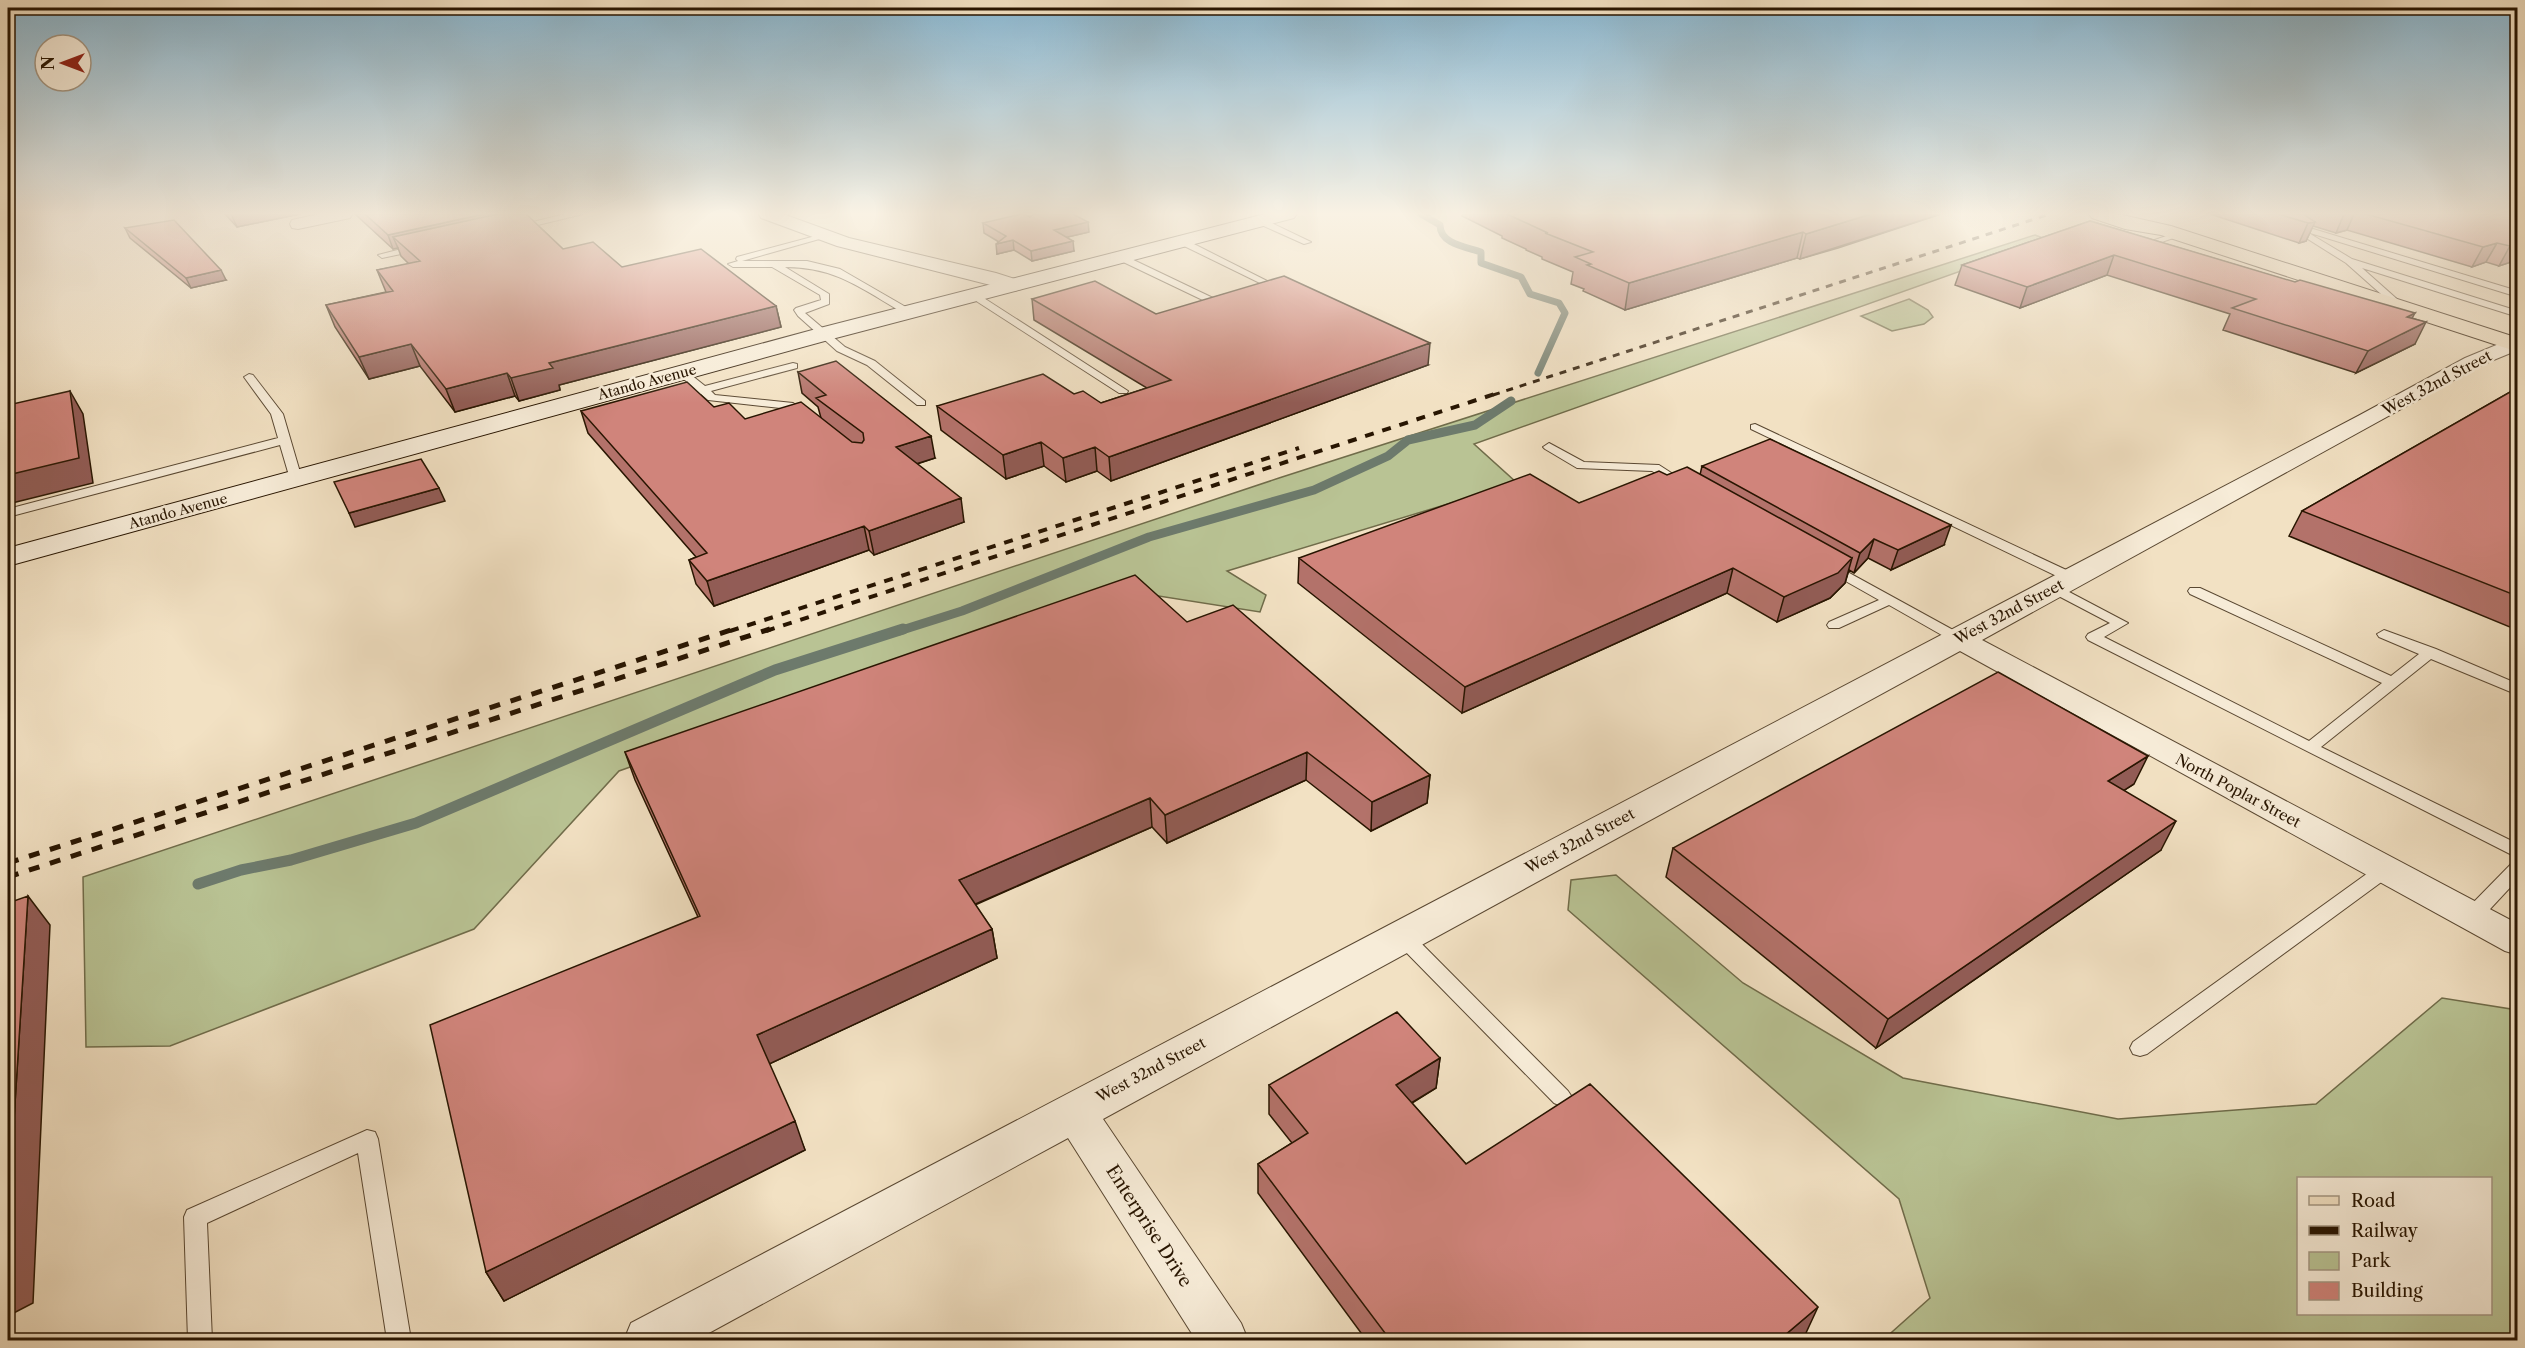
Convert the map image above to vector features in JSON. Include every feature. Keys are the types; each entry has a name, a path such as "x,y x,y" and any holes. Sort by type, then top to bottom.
{"main road":[{"name":"Atando Avenue","path":"8,557 681,372 1044,277"},
{"path":"2293,277 2318,286 2516,336"}],"street":[{"path":"986,277 1014,285"},
{"name":"West 32nd Street","path":"648,1341 1959,639 2472,362 2516,336"},
{"name":"North Poplar Street","path":"1959,639 2517,941"},
{"name":"Enterprise Drive","path":"1074,1111 1224,1341"}],"lane":[{"path":"796,277 824,294 826,302 799,310 841,349 871,363 921,403"},
{"path":"847,277 909,312"},
{"path":"1161,277 1212,301 1232,296"},
{"path":"1252,291 1272,286 1254,277"},
{"path":"2367,277 2402,308"},
{"path":"2384,277 2516,336"},
{"path":"2461,277 2517,294"},
{"path":"973,295 1123,392"},
{"path":"680,396 793,366"},
{"path":"681,372 712,398 793,406 819,427"},
{"path":"249,377 277,414 296,479"},
{"path":"1755,427 2063,583 2121,623 2093,637 2517,852"},
{"path":"8,513 285,440"},
{"path":"1549,447 1581,465 1655,468 1695,491"},
{"path":"1818,559 1959,639"},
{"path":"2195,591 2393,682"},
{"path":"1834,625 1889,600"},
{"path":"2384,634 2517,690"},
{"path":"2310,748 2431,652"},
{"path":"2471,917 2517,867"},
{"path":"2140,1048 2385,870"},
{"path":"1402,936 1561,1097"},
{"path":"200,1341 195,1217 367,1139 399,1341"}],"green space":[{"path":"1905,277 1944,277 1474,444 1517,483 1227,571 1266,595 1260,612 1127,591 619,771 474,929 170,1046 86,1047 83,877 1279,478"},
{"path":"1909,299 1928,310 1933,317 1924,324 1892,331 1861,316"},
{"path":"1616,875 1743,983 1903,1078 2118,1119 2316,1104 2442,998 2517,1010 2517,1340 1883,1340 1930,1298 1899,1199 1568,910 1571,880"}],"building":[{"path":"382,277 738,277 776,306 549,363 553,368 511,378 507,373 446,389 411,344 359,357 326,305 393,291"},
{"path":"1286,277 1430,343 1109,457 1095,447 1063,458 1041,442 1003,455 937,406 1043,374 1074,394 1083,391 1101,403 1171,380 1032,299 1095,281 1156,314"},
{"path":"1615,277 1650,277 1629,283"},
{"path":"1997,277 2054,277 2027,287"},
{"path":"2185,277 2278,277 2295,282 2300,280 2415,313 2407,317 2426,322 2368,351 2232,308 2256,299"},
{"path":"836,361 931,436 896,447 961,498 869,531 864,526 707,581 689,560 707,553 581,411 687,382 714,407 729,403 745,419 801,402 852,442 862,443 863,433 816,398 826,395 798,372"},
{"path":"2517,388 2517,596 2302,511"},
{"path":"70,391 79,458 8,475 8,405"},
{"path":"1770,439 1951,525 1898,550 1874,539 1860,553 1702,466"},
{"path":"421,459 439,488 349,513 334,482"},
{"path":"1687,467 1852,558 1838,573 1784,597 1733,568 1465,687 1299,558 1530,474 1579,503 1659,471 1667,475"},
{"path":"1135,575 1187,622 1233,605 1430,775 1372,802 1307,752 1165,815 1150,798 959,880 992,929 757,1035 795,1121 486,1272 430,1025 700,916 625,752"},
{"path":"1998,672 2148,756 2108,781 2176,821 1888,1019 1673,848"},
{"path":"28,896 8,1215 8,903"},
{"path":"1397,1012 1440,1058 1396,1085 1466,1164 1590,1084 1818,1307 1778,1341 1391,1341 1258,1164 1308,1133 1269,1085"}],"waterway":[{"path":"1521,277 1530,294 1559,303 1565,313 1538,373"},
{"path":"899,631 962,611 1149,537 1314,490 1388,456 1408,440 1475,425 1511,401"},
{"path":"198,884 241,870 291,860 416,823 775,670 903,629"}],"railway":[{"path":"1493,395 1856,277"},
{"path":"766,631 1498,393"},
{"path":"730,631 1299,448"},
{"path":"8,863 734,629"},
{"path":"8,877 770,629"}]}
